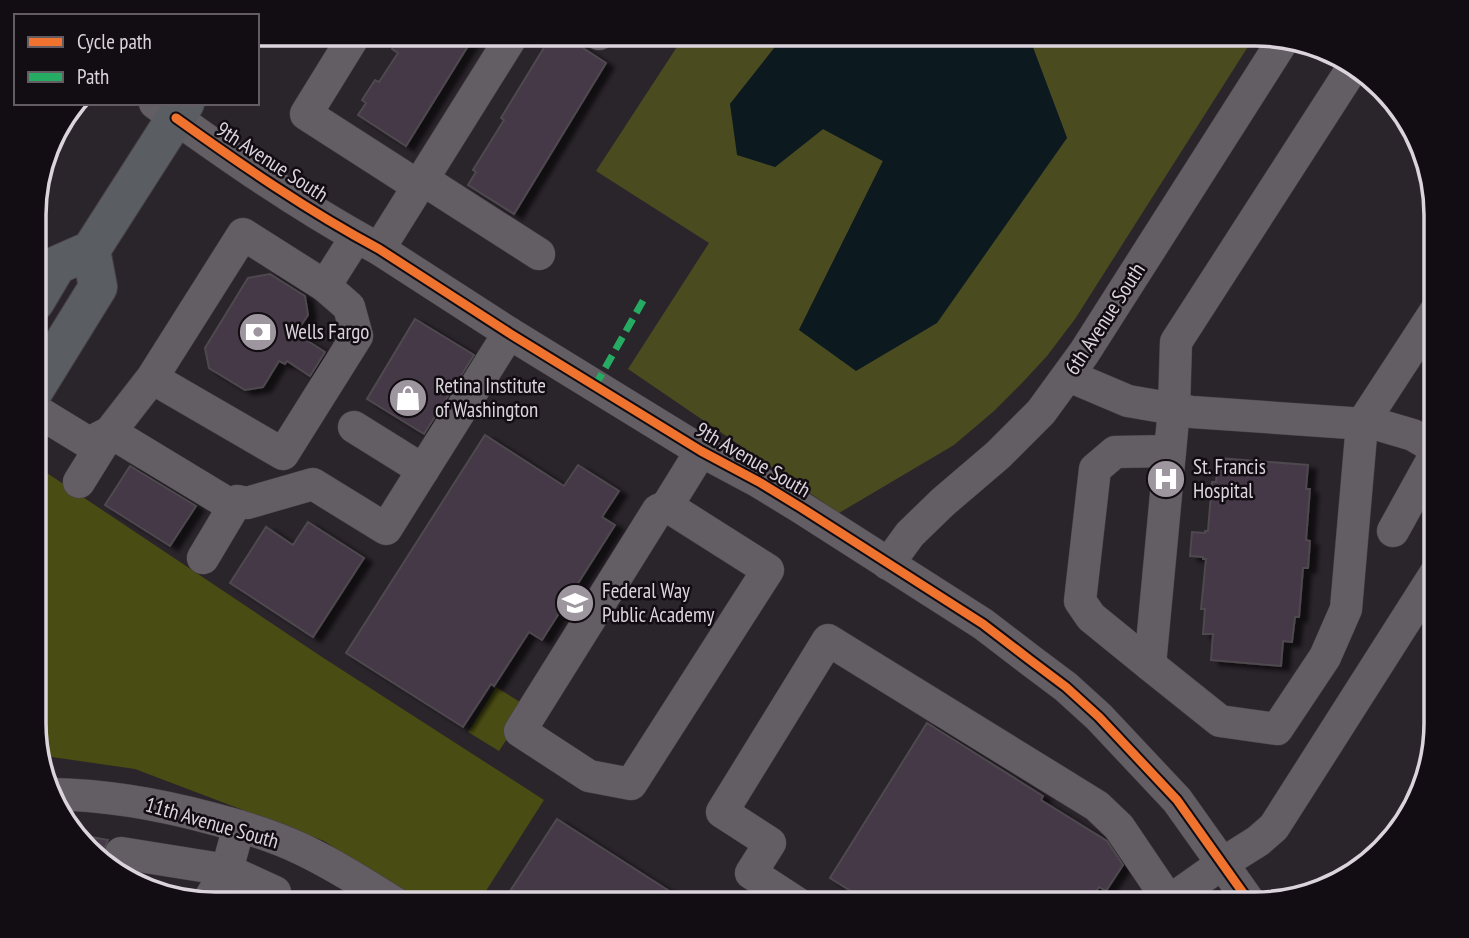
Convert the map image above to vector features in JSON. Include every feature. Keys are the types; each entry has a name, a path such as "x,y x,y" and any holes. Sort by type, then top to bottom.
{"main road":[{"path":"46,284 57,265 91,250 172,108"},
{"path":"46,371 98,287 91,250"}],"street":[{"path":"348,46 306,114 539,254"},
{"path":"325,286 368,243 420,183 506,46"},
{"name":"6th Avenue South","path":"888,564 909,534 998,455 1041,412 1069,376 1280,48"},
{"path":"1150,665 1174,409 1176,342 1348,74"},
{"name":"9th Avenue South","path":"172,108 229,156 509,333 701,451 759,482 983,624 1066,687 1099,717 1177,800 1243,892"},
{"path":"79,482 110,432 152,378 243,234 325,286 349,307 357,336 283,454 152,378"},
{"path":"1170,451 1115,452 1095,469 1080,601 1091,617 1220,721 1277,730 1325,657 1346,609 1362,424 1423,330"},
{"path":"203,558 237,501 247,503 313,484 386,529 509,333"},
{"path":"1069,376 1128,401 1192,412 1379,425 1413,435 1423,441"},
{"path":"46,417 89,443 110,432"},
{"path":"354,427 423,470"},
{"path":"110,432 234,507"},
{"path":"667,506 768,570 631,784 589,776 520,731 658,510 667,506 701,451"},
{"path":"1393,531 1423,477"},
{"path":"1184,892 1274,827 1423,594"},
{"path":"780,892 751,873 770,843 722,812 828,640 1097,806 1119,827 1160,892"},
{"name":"11th Avenue South","path":"61,794 126,800 176,809 269,835 349,874 377,892"},
{"path":"213,892 227,870 239,826"},
{"path":"121,853 227,870 266,892"}],"shaded area":[{"path":"776,46 1032,46 1067,138 937,323 856,371 799,330 883,161 823,129 775,167 737,155 730,104"},
{"path":"46,472 322,657 544,800 485,892 402,892 324,841 135,769 49,757 46,723"},
{"path":"496,687 528,707 499,751 468,732"}],"green space":[{"path":"678,46 776,46 730,104 775,167 823,129 883,161 799,330 1067,138 1032,46 1248,46 1075,319 1047,356 994,411 954,445 839,513 628,369 709,243 596,171"}],"building":[{"path":"394,46 468,46 406,146 358,115 366,103 362,100 375,80 379,82 398,53 392,49"},
{"path":"545,46 580,46 606,63 514,214 468,185 476,172 473,170 504,120 501,118"},
{"name":"Wells Fargo","path":"270,274 305,296 308,315 298,330 305,334 303,338 325,352 310,376 287,361 285,364 279,361 263,387 245,390 209,368 205,348 248,278"},
{"path":"415,319 474,355 424,434 367,399"},
{"path":"485,435 564,486 578,465 619,491 602,517 615,525 542,640 529,632 463,727 346,653"},
{"path":"1218,458 1308,465 1308,568 1303,568 1299,617 1295,617 1292,642 1283,641 1281,666 1211,660 1213,634 1203,634 1205,609 1201,609 1206,559 1190,556 1192,532 1208,531 1212,482 1216,482"},
{"path":"130,466 196,506 170,546 105,505"},
{"path":"308,522 364,558 313,637 230,583 266,527 293,545"},
{"path":"927,723 1043,796 1041,800 1107,841 1123,865 1106,891 1099,887 1096,892 852,892 830,878"},
{"path":"557,819 671,892 509,892"},
{"path":"90,837 108,840 103,850"}],"marked path":[{"path":"595,386 644,299"}],"cycle path":[{"path":"176,118 300,203 379,249 701,451 800,507 983,624 1066,687 1099,717 1177,800 1242,892"}],"place":[{"name":"Wells Fargo","path":"258,332"},
{"name":"Retina Institute of Washington","path":"408,398"},
{"name":"St. Francis Hospital","path":"1166,479"},
{"name":"Federal Way Public Academy","path":"575,603"}]}
